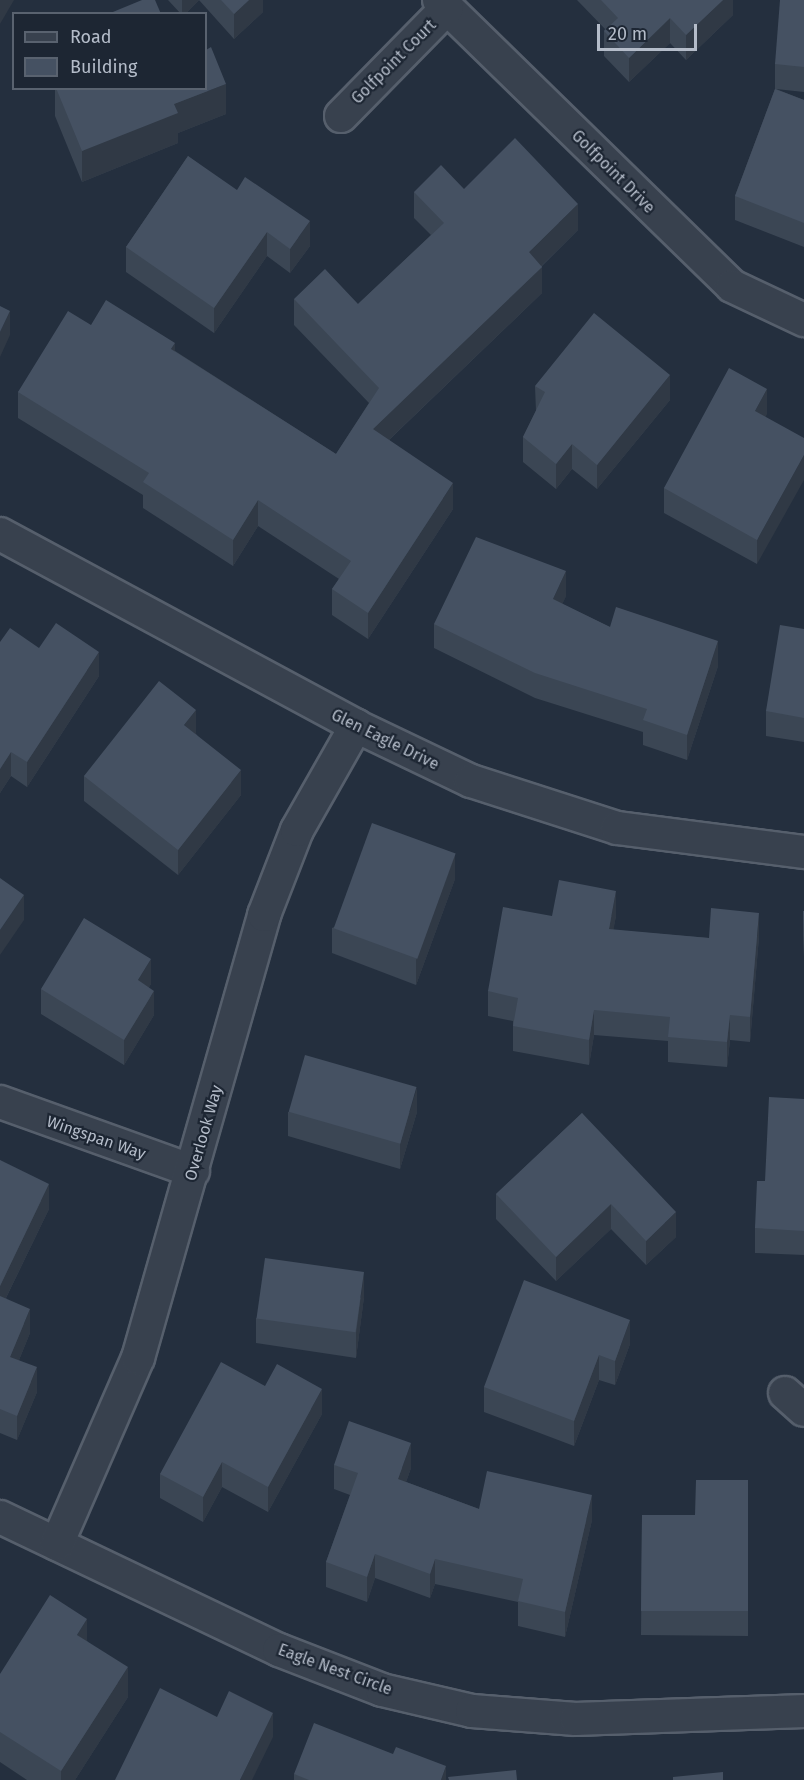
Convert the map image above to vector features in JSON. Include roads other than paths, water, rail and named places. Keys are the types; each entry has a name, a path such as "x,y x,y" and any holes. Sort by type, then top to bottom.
{"street":[{"name":"Golfpoint Court","path":"340,116 443,4"},
{"name":"Golfpoint Drive","path":"443,4 732,286 804,320"},
{"name":"Glen Eagle Drive","path":"0,534 356,726 471,781 616,828 804,852"},
{"name":"Overlook Way","path":"57,1544 138,1358 264,915 297,831 356,726"},
{"name":"Wingspan Way","path":"0,1102 193,1171"},
{"name":"Eagle Nest Circle","path":"0,1517 279,1650 381,1690 472,1711 576,1719 804,1711"}]}
